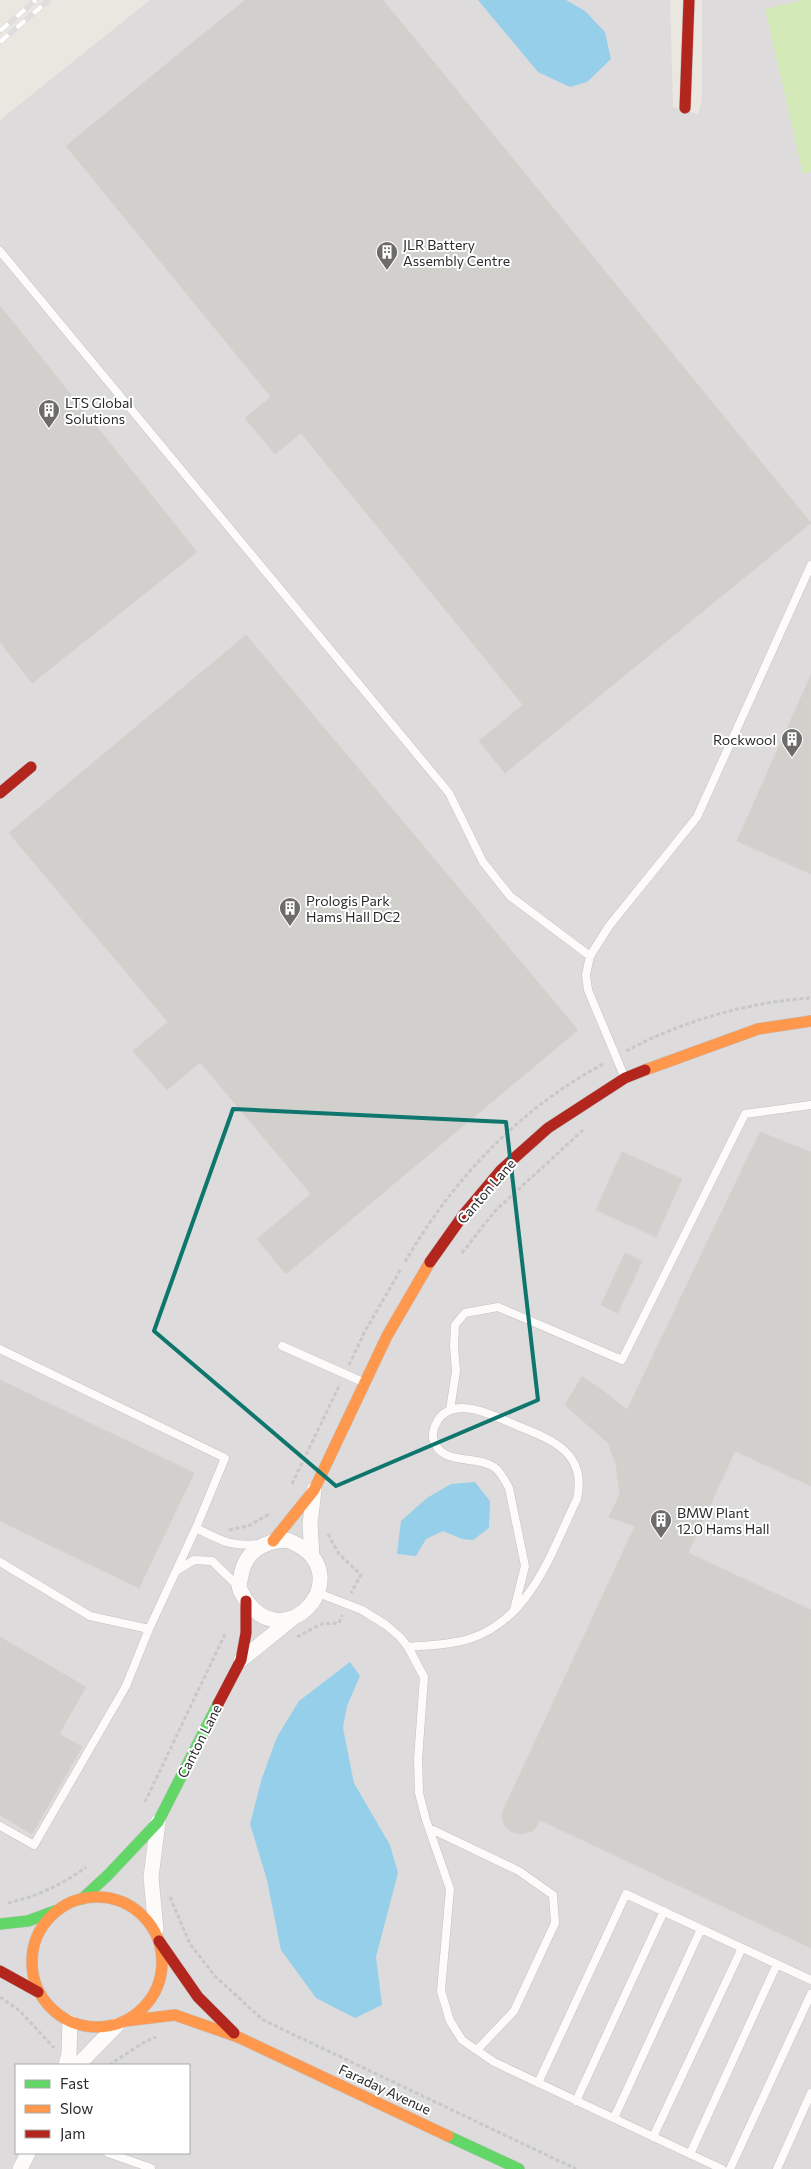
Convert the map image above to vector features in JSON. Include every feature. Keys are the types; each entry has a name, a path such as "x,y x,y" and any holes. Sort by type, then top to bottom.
{"street":[{"path":"685,108 689,0"},
{"path":"0,793 31,767"},
{"name":"Canton Lane","path":"268,1542 314,1490 388,1336 424,1271 464,1214 501,1170 548,1128 625,1078 710,1045 758,1029 811,1021"},
{"name":"Canton Lane","path":"312,1556 310,1524 314,1490"},
{"path":"287,1540 300,1545 312,1556 318,1568 320,1583 316,1599 307,1610 294,1618 280,1620 268,1618 255,1611 246,1601 239,1587 242,1568 252,1552 268,1542 287,1540"},
{"name":"Canton Lane","path":"82,1899 108,1875 158,1822 241,1660 246,1633 246,1601"},
{"name":"Canton Lane","path":"241,1660 294,1618"},
{"name":"Canton Lane","path":"156,1934 150,1877 158,1822"},
{"path":"0,1924 12,1924 34,1919 82,1899 104,1898 126,1904 141,1914 156,1934 161,1972 148,2002 121,2023 79,2064"},
{"path":"61,1908 43,1926 32,1953 32,1970 38,1992 51,2009 70,2022 99,2028 121,2023"},
{"name":"Faraday Avenue","path":"156,1934 198,1997 238,2037"},
{"path":"0,1971 38,1992"},
{"name":"Faraday Avenue","path":"121,2023 175,2015 238,2037 519,2169"},
{"path":"66,2064 69,2054 70,2022"},
{"path":"20,2169 28,2154"}],"lane":[{"path":"0,251 449,793 483,862 510,896 590,956"},
{"path":"625,1078 588,990 586,975 590,956 610,926 697,816 811,565"},
{"path":"450,1410 456,1370 455,1325 465,1313 498,1307 622,1360 745,1114 811,1105"},
{"path":"282,1346 365,1383"},
{"path":"0,1349 225,1458 196,1528 149,1629 126,1686 34,1846 0,1826"},
{"path":"408,1647 470,1639 497,1626 514,1610 533,1590 577,1499 580,1486 573,1461 565,1450 552,1440 484,1412 464,1408 450,1410 441,1416 434,1426 432,1437 436,1446 443,1454 455,1459 478,1459 494,1467 504,1478 509,1488 524,1566 514,1610"},
{"path":"196,1528 226,1543 241,1546 268,1542"},
{"path":"176,1571 194,1560 212,1561 239,1587"},
{"path":"0,1562 90,1616 149,1629"},
{"path":"318,1593 362,1610 386,1625 408,1647 424,1677 419,1793 450,1889 441,1991 450,2021 462,2040 494,2062 722,2169"},
{"path":"429,1828 519,1871 553,1895 555,1923 514,2011 477,2050"},
{"path":"538,2083 626,1894 811,1980"},
{"path":"576,2101 664,1911"},
{"path":"614,2118 701,1929"},
{"path":"653,2137 742,1948"},
{"path":"690,2154 777,1964"},
{"path":"730,2169 811,1994"},
{"path":"776,2169 811,2093"},
{"path":"111,2154 151,2168"}],"path":[{"path":"460,1256 495,1211 586,1127"},
{"path":"326,1527 330,1540 339,1554 361,1575"},
{"path":"292,1641 321,1624 339,1623"},
{"path":"142,1808 228,1627"},
{"path":"0,1904 27,1899 78,1873 90,1864"},
{"path":"169,1894 190,1944 215,1976 263,2020 576,2169"},
{"path":"0,1997 20,2011 54,2048"},
{"path":"111,2064 143,2043 163,2035"}],"highlighted area":[{"path":"233,1109 506,1122 538,1400 336,1486 154,1331"}],"shaded area":[{"path":"150,0 670,0 673,107 698,114 702,100 702,0 811,0 811,2169 0,2169 0,120"}],"green space":[{"path":"803,0 811,0 811,172 803,174 765,9"}],"water":[{"path":"478,0 566,0 585,11 605,32 611,59 587,82 570,87 538,72"},
{"path":"475,1482 490,1501 489,1528 473,1540 462,1539 443,1531 426,1539 416,1556 397,1554 401,1521 427,1498 451,1484"},
{"path":"350,1662 360,1676 347,1706 343,1728 354,1783 390,1845 398,1873 376,1957 382,2005 355,2018 316,1998 281,1950 267,1880 250,1824 262,1778 277,1737 299,1701"}],"building":[{"name":"JLR Battery Assembly Centre","path":"245,0 383,0 811,523 505,773 479,741 523,705 301,433 275,454 245,418 271,397 66,146"},
{"name":"LTS Global Solutions","path":"0,306 197,552 32,683 0,642"},
{"name":"Prologis Park Hams Hall DC2","path":"246,635 578,1030 286,1274 257,1239 311,1194 200,1062 167,1090 133,1051 168,1022 9,833"},
{"name":"Rockwool","path":"811,675 811,874 737,841"},
{"name":"BMW Plant 12.0 Hams Hall","path":"760,1132 811,1152 811,1486 735,1451 688,1553 811,1610 811,1948 540,1820 533,1831 522,1834 511,1832 504,1825 502,1813 635,1526 609,1517 620,1494 616,1464 608,1443 565,1405 582,1377 601,1389 627,1410"},
{"path":"622,1152 682,1179 656,1237 596,1210"},
{"path":"625,1253 642,1261 618,1313 601,1305"},
{"path":"0,1380 194,1473 139,1588 0,1521"},
{"path":"0,1637 86,1687 59,1734 82,1747 32,1834 0,1815"}],"railway":[{"path":"0,31 36,0"},
{"path":"0,42 49,0"}],"traffic: fast":[{"path":"82,1899 108,1875 158,1822 218,1704"},
{"path":"0,1924 28,1921 55,1911"},
{"path":"448,2136 519,2169"}],"traffic: slow":[{"path":"645,1070 758,1029 811,1021"},
{"path":"273,1541 314,1490 387,1336 430,1262"},
{"path":"97,1897 122,1902 143,1916 157,1937 162,1962 157,1987 143,2008 122,2022 97,2027 72,2022 51,2008 37,1987 32,1962 37,1937 51,1916 72,1902 97,1897"},
{"path":"125,2021 175,2015 238,2037 448,2136"}],"traffic: jam":[{"path":"685,108 689,0"},
{"path":"0,793 31,767"},
{"path":"430,1262 464,1214 501,1170 548,1128 625,1078 645,1070"},
{"path":"218,1704 241,1660 246,1633 246,1601"},
{"path":"159,1941 198,1997 234,2033"},
{"path":"0,1971 38,1992"}],"place":[{"name":"JLR Battery Assembly Centre","path":"387,271"},
{"name":"LTS Global Solutions","path":"49,429"},
{"name":"Rockwool","path":"792,758"},
{"name":"Prologis Park Hams Hall DC2","path":"290,927"},
{"name":"BMW Plant 12.0 Hams Hall","path":"661,1539"}]}
